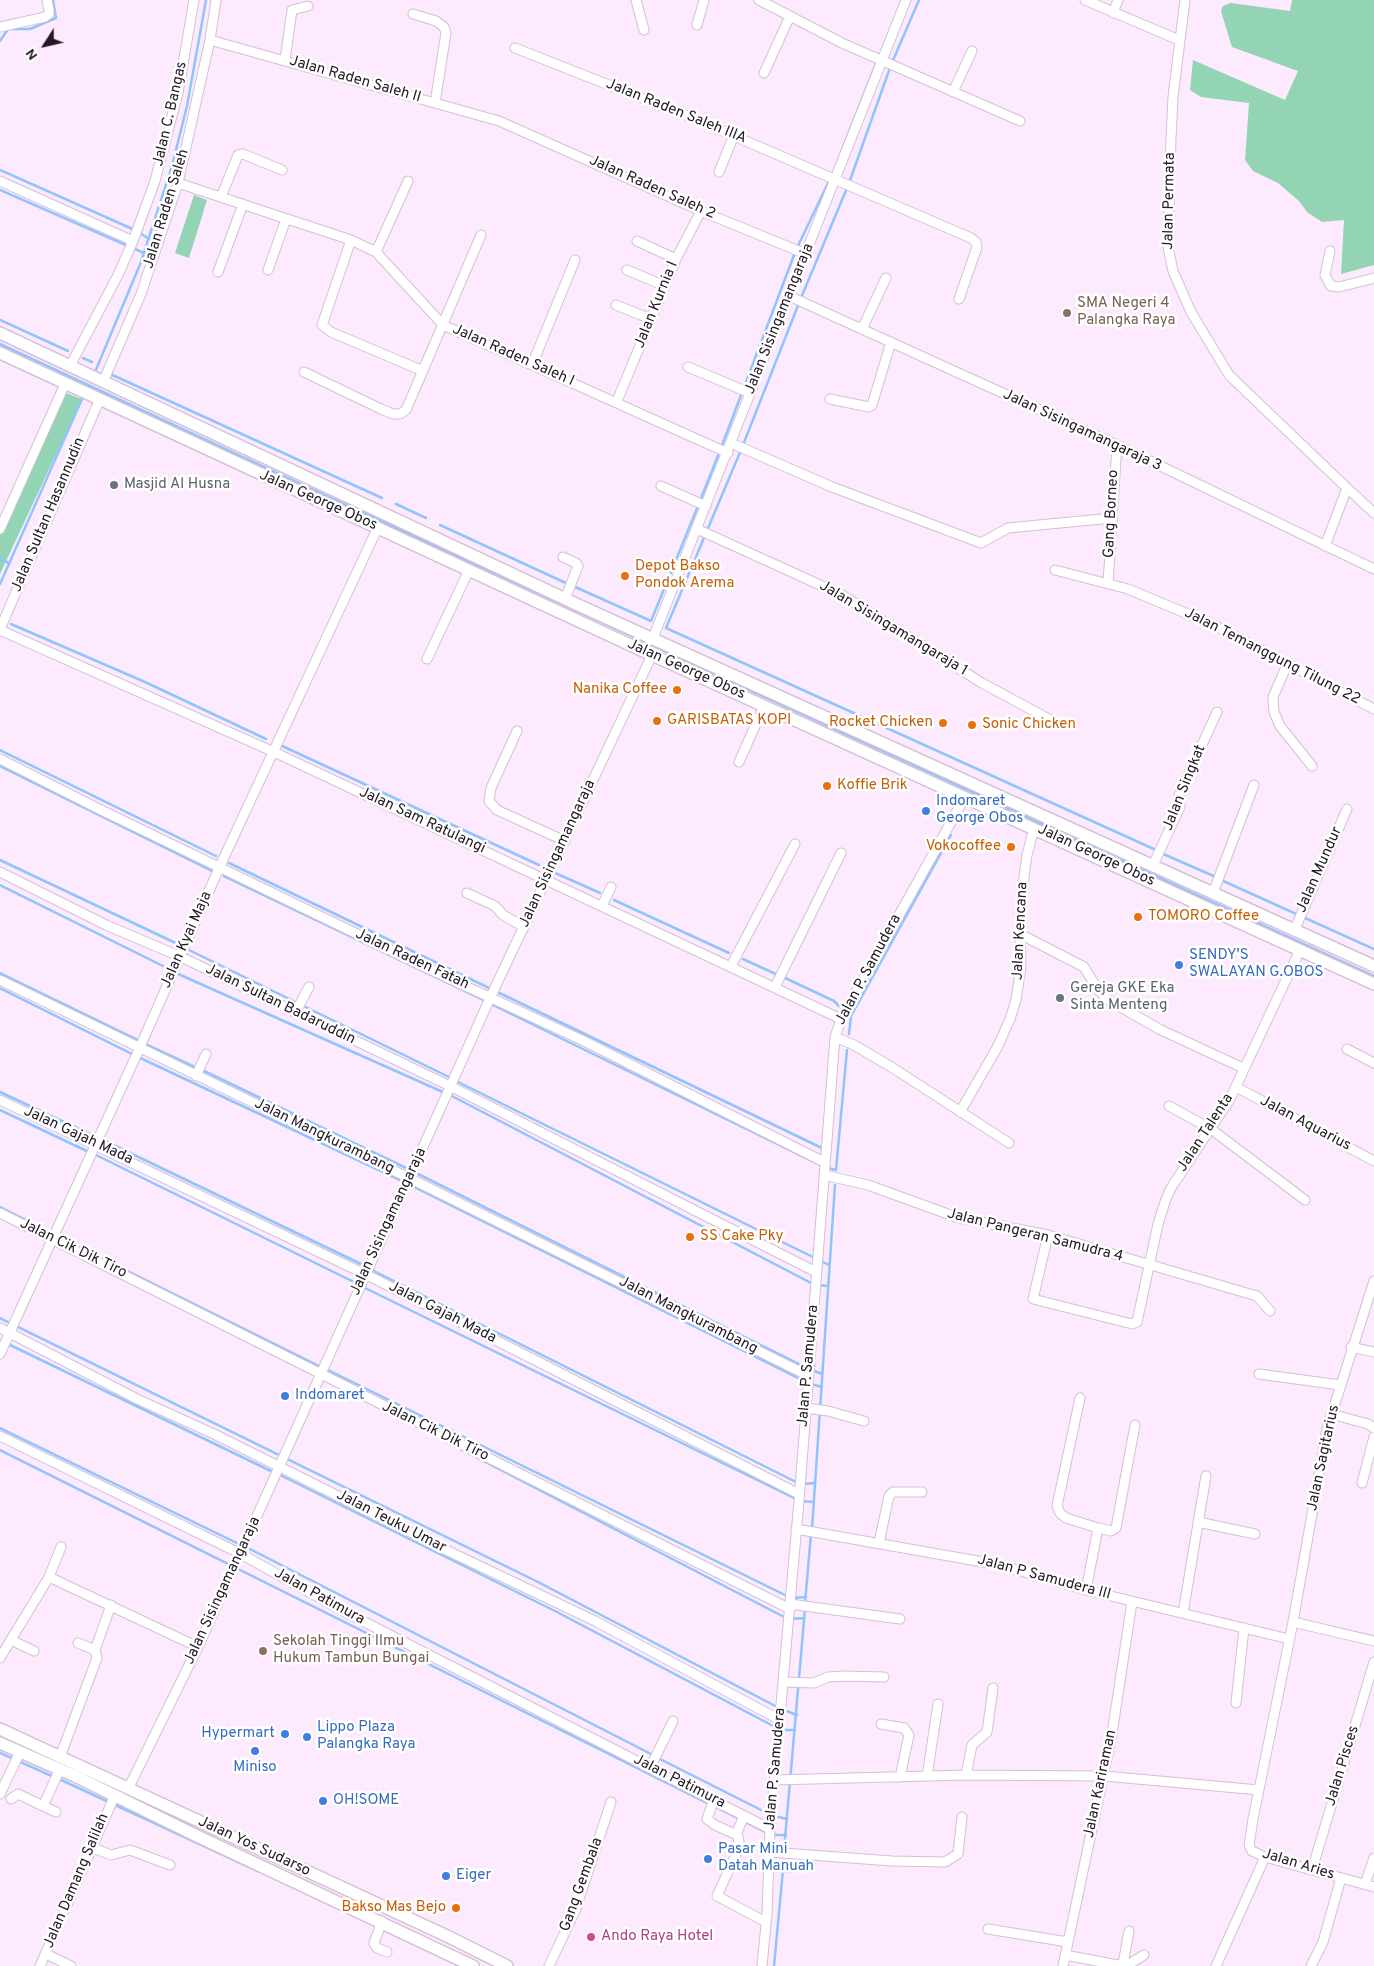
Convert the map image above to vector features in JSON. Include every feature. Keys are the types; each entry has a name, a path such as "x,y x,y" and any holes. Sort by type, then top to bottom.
{"main road":[{"path":"0,333 70,366"},
{"name":"Jalan George Obos","path":"0,353 571,618 1374,984"},
{"name":"Jalan George Obos","path":"70,366 106,375 215,435 570,601 1374,966"},
{"path":"208,450 215,435"},
{"path":"570,601 571,618"},
{"path":"828,734 834,720"},
{"name":"Jalan Yos Sudarso","path":"0,1729 507,1966"},
{"name":"Jalan Yos Sudarso","path":"0,1743 60,1770 112,1800 196,1836 382,1921 473,1966"},
{"path":"423,1941 428,1928"}],"street":[{"path":"0,27 45,17 49,14 46,0"},
{"name":"Jalan C. Bangas","path":"70,366 126,256 155,181 171,123 194,0"},
{"name":"Jalan Raden Saleh","path":"106,375 141,294 178,183 210,42 216,0"},
{"path":"636,0 644,30"},
{"path":"697,25 704,0"},
{"path":"759,0 881,60 1020,121"},
{"name":"Jalan Sisingamangaraja","path":"653,638 730,448 906,0"},
{"path":"1085,0 1179,40"},
{"path":"1113,13 1118,0"},
{"name":"Jalan Permata","path":"1185,0 1173,105 1168,247 1176,281 1207,341 1229,375 1374,513"},
{"path":"285,60 292,10 308,6"},
{"path":"413,14 436,21 444,26 446,33 435,103"},
{"path":"764,73 790,16"},
{"name":"Jalan Raden Saleh II","path":"210,42 285,60 499,121"},
{"name":"Jalan Raden Saleh IIIA","path":"515,48 734,135 976,242 976,248 959,299"},
{"path":"953,92 972,51"},
{"name":"Jalan Raden Saleh 2","path":"499,121 702,211 806,254"},
{"path":"719,172 734,135"},
{"path":"221,197 238,155 243,154 282,170"},
{"path":"376,252 408,180"},
{"path":"0,181 133,240"},
{"name":"Jalan Raden Saleh I","path":"178,183 352,240 376,252 443,325 532,365 730,448"},
{"path":"218,272 242,204"},
{"name":"Jalan Kurnia I","path":"617,401 676,259 702,211"},
{"path":"268,270 286,219"},
{"path":"304,372 381,409 400,414 410,404 481,235"},
{"path":"352,240 322,325 331,332 424,371"},
{"path":"637,241 676,259"},
{"path":"1330,251 1325,275 1331,286 1339,287 1374,278"},
{"path":"532,365 575,260"},
{"path":"626,270 665,286"},
{"path":"862,329 886,278"},
{"name":"Jalan Sisingamangaraja 3","path":"789,296 1117,446 1374,569"},
{"path":"616,304 651,319"},
{"path":"830,398 869,407 872,405 891,342"},
{"path":"688,366 750,393"},
{"path":"0,528 65,384"},
{"name":"Jalan Sultan Hasannudin","path":"0,629 99,400"},
{"name":"Gang Borneo","path":"1108,582 1117,446"},
{"path":"730,448 979,542 985,543 1008,528 1112,518"},
{"path":"661,486 706,506"},
{"path":"1325,546 1348,488"},
{"name":"Jalan Kyai Maja","path":"0,1354 220,866 378,527"},
{"name":"Jalan Sisingamangaraja 1","path":"696,529 842,595 982,683 1058,724"},
{"path":"563,557 578,566 570,601"},
{"path":"427,659 468,570"},
{"name":"Jalan Temanggung Tilung 22","path":"1055,570 1108,582 1214,625 1374,709"},
{"name":"Jalan Sam Ratulangi","path":"0,629 274,752 841,1018"},
{"name":"Jalan Sisingamangaraja","path":"128,1789 198,1647 241,1554 320,1373 452,1088 491,996 652,655"},
{"path":"1287,665 1273,697 1274,712 1280,726 1312,766"},
{"path":"739,762 764,706"},
{"name":"Jalan Singkat","path":"1153,865 1180,807 1179,795 1217,712"},
{"path":"517,731 491,788 489,801 497,810 564,841"},
{"name":"Jalan Raden Fatah","path":"0,758 99,809 446,977 491,996 824,1162"},
{"path":"1213,893 1254,785"},
{"name":"Jalan P. Samudera","path":"762,1966 770,1828 809,1376 835,1037 841,1018 965,797"},
{"name":"Jalan Mundur","path":"1294,931 1347,809"},
{"name":"Jalan Kencana","path":"960,1112 995,1052 1010,1019 1020,982 1020,934 1025,871 1034,828"},
{"path":"731,966 795,844"},
{"path":"774,986 841,853"},
{"name":"Jalan Sultan Badaruddin","path":"0,872 106,926 180,956 452,1088 816,1272"},
{"path":"602,906 611,887"},
{"path":"467,893 495,906 503,915 524,926"},
{"path":"1020,934 1084,967 1098,990 1110,1001 1161,1030 1243,1068"},
{"name":"Jalan Talenta","path":"1048,1236 1033,1299 1037,1302 1132,1324 1137,1322 1170,1188 1211,1129 1236,1087 1243,1068 1300,950"},
{"name":"Jalan Mangkurambang","path":"0,980 409,1178 809,1376"},
{"path":"295,1013 309,987"},
{"path":"835,1037 893,1068 1009,1143"},
{"path":"1348,1049 1374,1063"},
{"path":"196,1076 206,1054"},
{"name":"Jalan Aquarius","path":"1236,1087 1374,1162"},
{"name":"Jalan Gajah Mada","path":"0,1100 96,1144 365,1274 799,1494"},
{"path":"1169,1106 1211,1129 1305,1200"},
{"name":"Jalan Pangeran Samudra 4","path":"824,1175 868,1185 956,1217 1048,1236 1257,1296 1270,1311"},
{"name":"Jalan Cik Dik Tiro","path":"0,1213 320,1373 374,1402 790,1606 812,1607 900,1619"},
{"name":"Jalan Sagitarius","path":"1259,1790 1293,1622 1331,1414 1374,1282"},
{"name":"Jalan Teuku Umar","path":"0,1328 137,1399 214,1434 444,1550 595,1621 780,1720"},
{"path":"1352,1347 1374,1352"},
{"path":"1259,1374 1340,1385"},
{"path":"1080,1398 1057,1506 1060,1513 1066,1518 1111,1530 1117,1524 1135,1426"},
{"path":"806,1408 828,1411 864,1421"},
{"path":"1331,1414 1360,1421 1374,1428"},
{"name":"Jalan Patimura","path":"0,1436 241,1554 345,1612 770,1828"},
{"path":"1362,1483 1374,1438"},
{"path":"1183,1613 1206,1476"},
{"path":"879,1543 889,1496 894,1492 922,1492"},
{"path":"1198,1522 1255,1534"},
{"path":"1086,1590 1098,1528"},
{"name":"Jalan P Samudera III","path":"796,1529 1000,1565 1132,1602 1289,1639"},
{"path":"0,1658 49,1577 61,1548"},
{"path":"49,1577 198,1647"},
{"name":"Jalan Kariraman","path":"1063,1966 1104,1776 1118,1700 1132,1602"},
{"path":"60,1757 92,1675 97,1658 95,1650 111,1605"},
{"path":"1293,1622 1374,1641"},
{"path":"1236,1703 1244,1628"},
{"path":"11,1640 34,1651"},
{"path":"78,1643 95,1650"},
{"name":"Jalan Pisces","path":"1312,1870 1374,1662"},
{"path":"783,1682 806,1683 828,1677 884,1677"},
{"path":"966,1775 972,1745 987,1732 993,1688"},
{"path":"927,1776 938,1704"},
{"path":"650,1768 673,1721"},
{"path":"881,1724 904,1728 908,1735 900,1777"},
{"path":"0,1794 20,1752"},
{"path":"43,1806 60,1770"},
{"path":"774,1780 966,1775 1104,1776 1259,1790"},
{"name":"Jalan Aries","path":"1259,1790 1249,1845 1252,1851 1265,1857 1370,1885"},
{"path":"11,1799 18,1794 56,1812"},
{"name":"Jalan Damang Salilah","path":"40,1966 112,1800"},
{"path":"714,1800 707,1819 715,1826 737,1835"},
{"name":"Gang Gembala","path":"549,1966 578,1903 611,1802"},
{"path":"744,1816 737,1835 739,1846 717,1896 766,1922"},
{"path":"769,1852 945,1862 958,1854 962,1817"},
{"path":"91,1847 111,1855 130,1850 170,1865"},
{"path":"1216,1966 1265,1857"},
{"path":"1370,1885 1374,1858"},
{"path":"769,1867 790,1867"},
{"path":"1311,1966 1322,1942 1341,1878"},
{"path":"382,1921 374,1944 377,1948 387,1952"},
{"path":"988,1929 1068,1942"},
{"path":"1123,1964 1129,1931"},
{"path":"46,1954 71,1966"},
{"path":"1065,1955 1107,1964 1123,1964 1139,1960 1144,1955"}],"green space":[{"path":"1292,0 1374,0 1374,265 1341,274 1344,220 1322,222 1307,212 1299,201 1278,183 1253,171 1245,160 1249,103 1201,97 1190,90 1193,60 1285,100 1298,71 1232,47 1221,11 1223,6 1231,3 1290,11"},
{"path":"194,195 207,200 189,258 175,253"},
{"path":"66,393 82,399 0,574 0,535"}],"waterway":[{"path":"0,41 8,29 30,29 56,18 53,0"},
{"path":"95,372 141,262 172,166 187,106 206,0"},
{"path":"849,183 891,65 919,0"},
{"path":"838,160 877,61"},
{"path":"0,170 137,231 149,239"},
{"path":"721,448 796,250 830,179"},
{"path":"801,298 847,188"},
{"path":"0,190 144,253"},
{"path":"743,445 799,303"},
{"path":"0,320 68,351"},
{"path":"0,344 322,494 1374,976"},
{"path":"83,358 92,362"},
{"path":"108,373 382,498"},
{"path":"0,584 82,399"},
{"path":"741,450 666,628 1156,850"},
{"path":"700,501 719,453"},
{"path":"396,504 426,518"},
{"path":"573,586 651,621 698,506"},
{"path":"440,525 568,584"},
{"path":"0,559 9,563"},
{"path":"11,624 145,682 266,739"},
{"path":"280,745 539,865"},
{"path":"0,750 216,856"},
{"path":"0,766 212,871"},
{"path":"849,1034 851,1016 951,835"},
{"path":"1161,853 1216,877"},
{"path":"0,860 182,946"},
{"path":"229,863 824,1149"},
{"path":"553,872 600,893"},
{"path":"224,876 486,1001"},
{"path":"1221,880 1374,949"},
{"path":"0,885 171,970"},
{"path":"614,900 729,953"},
{"path":"187,949 451,1078"},
{"path":"743,959 778,975"},
{"path":"0,973 140,1041"},
{"path":"176,973 445,1093"},
{"path":"783,977 834,1001 839,1006"},
{"path":"0,988 136,1056 400,1180"},
{"path":"491,1004 822,1166"},
{"path":"145,1044 197,1068"},
{"path":"828,1168 836,1170 847,1050"},
{"path":"202,1070 404,1167 807,1368"},
{"path":"456,1081 829,1265"},
{"path":"0,1092 96,1137"},
{"path":"450,1095 813,1284"},
{"path":"0,1110 89,1152"},
{"path":"101,1139 361,1264"},
{"path":"94,1154 358,1284"},
{"path":"812,1529 835,1185"},
{"path":"414,1187 806,1382"},
{"path":"0,1207 52,1233"},
{"path":"57,1236 321,1367"},
{"path":"374,1271 798,1483"},
{"path":"818,1285 827,1286"},
{"path":"363,1287 796,1499"},
{"path":"0,1318 540,1583 781,1709 797,1715"},
{"path":"8,1344 273,1472"},
{"path":"326,1369 787,1596"},
{"path":"812,1370 822,1374"},
{"path":"811,1384 822,1387"},
{"path":"418,1427 786,1618"},
{"path":"0,1428 241,1545"},
{"path":"0,1450 709,1804"},
{"path":"278,1474 557,1612 777,1728"},
{"path":"803,1484 815,1483"},
{"path":"801,1501 814,1502"},
{"path":"805,1603 811,1534"},
{"path":"246,1547 653,1755"},
{"path":"793,1598 806,1597"},
{"path":"784,1850 805,1609"},
{"path":"791,1619 804,1618"},
{"path":"782,1730 795,1730"},
{"path":"0,1753 54,1777"},
{"path":"658,1758 769,1814"},
{"path":"59,1779 258,1871"},
{"path":"714,1806 767,1833"},
{"path":"774,1816 787,1819"},
{"path":"772,1835 786,1835"},
{"path":"774,1966 783,1870"},
{"path":"442,1957 459,1966"}],"place":[{"name":"SMA Negeri 4 Palangka Raya","path":"1067,313"},
{"name":"Masjid Al Husna","path":"114,485"},
{"name":"Depot Bakso Pondok Arema","path":"625,576"},
{"name":"Nanika Coffee","path":"677,690"},
{"name":"GARISBATAS KOPI","path":"657,721"},
{"name":"Rocket Chicken","path":"943,723"},
{"name":"Sonic Chicken","path":"972,725"},
{"name":"Koffie Brik","path":"827,786"},
{"name":"Indomaret George Obos","path":"926,811"},
{"name":"Vokocoffee","path":"1011,847"},
{"name":"TOMORO Coffee","path":"1138,917"},
{"name":"SENDY'S SWALAYAN G.OBOS","path":"1179,965"},
{"name":"Gereja GKE Eka Sinta Menteng","path":"1060,998"},
{"name":"SS Cake Pky","path":"690,1237"},
{"name":"Indomaret","path":"285,1396"},
{"name":"Sekolah Tinggi Ilmu Hukum Tambun Bungai","path":"263,1651"},
{"name":"Hypermart","path":"285,1734"},
{"name":"Lippo Plaza Palangka Raya","path":"307,1737"},
{"name":"Miniso","path":"255,1751"},
{"name":"OH!SOME","path":"323,1801"},
{"name":"Pasar Mini Datah Manuah","path":"708,1859"},
{"name":"Eiger","path":"446,1876"},
{"name":"Bakso Mas Bejo","path":"456,1908"},
{"name":"Ando Raya Hotel","path":"591,1937"}]}
